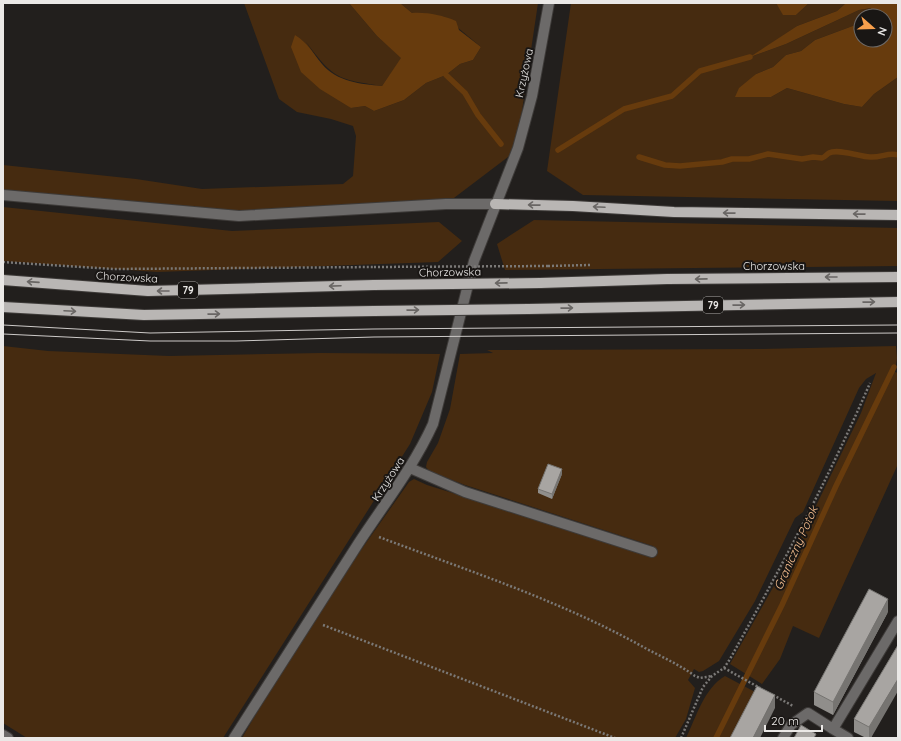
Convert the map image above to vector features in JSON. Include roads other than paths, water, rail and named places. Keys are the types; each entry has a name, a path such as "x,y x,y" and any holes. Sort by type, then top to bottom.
{"main road":[{"path":"495,204 573,206 674,212 898,215"},
{"name":"Chorzowska","path":"3,280 148,291 667,279 898,277"},
{"name":"79","path":"3,307 144,315 898,302"}],"street":[{"name":"Krzyżowa","path":"234,738 310,619 410,468 424,444 439,406 474,261 518,148 532,96 549,3"},
{"path":"3,195 238,216 446,204 495,204"},
{"path":"410,468 465,492 652,552"},
{"path":"833,729 898,621"},
{"path":"783,738 791,725 808,713 848,738"},
{"path":"3,735 8,738"}],"waterway":[{"path":"558,150 624,109 672,96 700,71 750,57"},
{"path":"446,75 465,93 478,115 501,144"},
{"path":"639,157 665,165 680,166 722,162 732,159 749,159 768,154 802,159 813,157 822,158 833,152 843,152 866,157 877,157 891,154 898,155"},
{"name":"Graniczny Potok","path":"716,738 782,605 836,486 894,367"}],"tram line":[{"path":"3,325 150,333 373,329 898,325"},
{"path":"3,334 150,341 236,341 374,337 898,333"}]}
